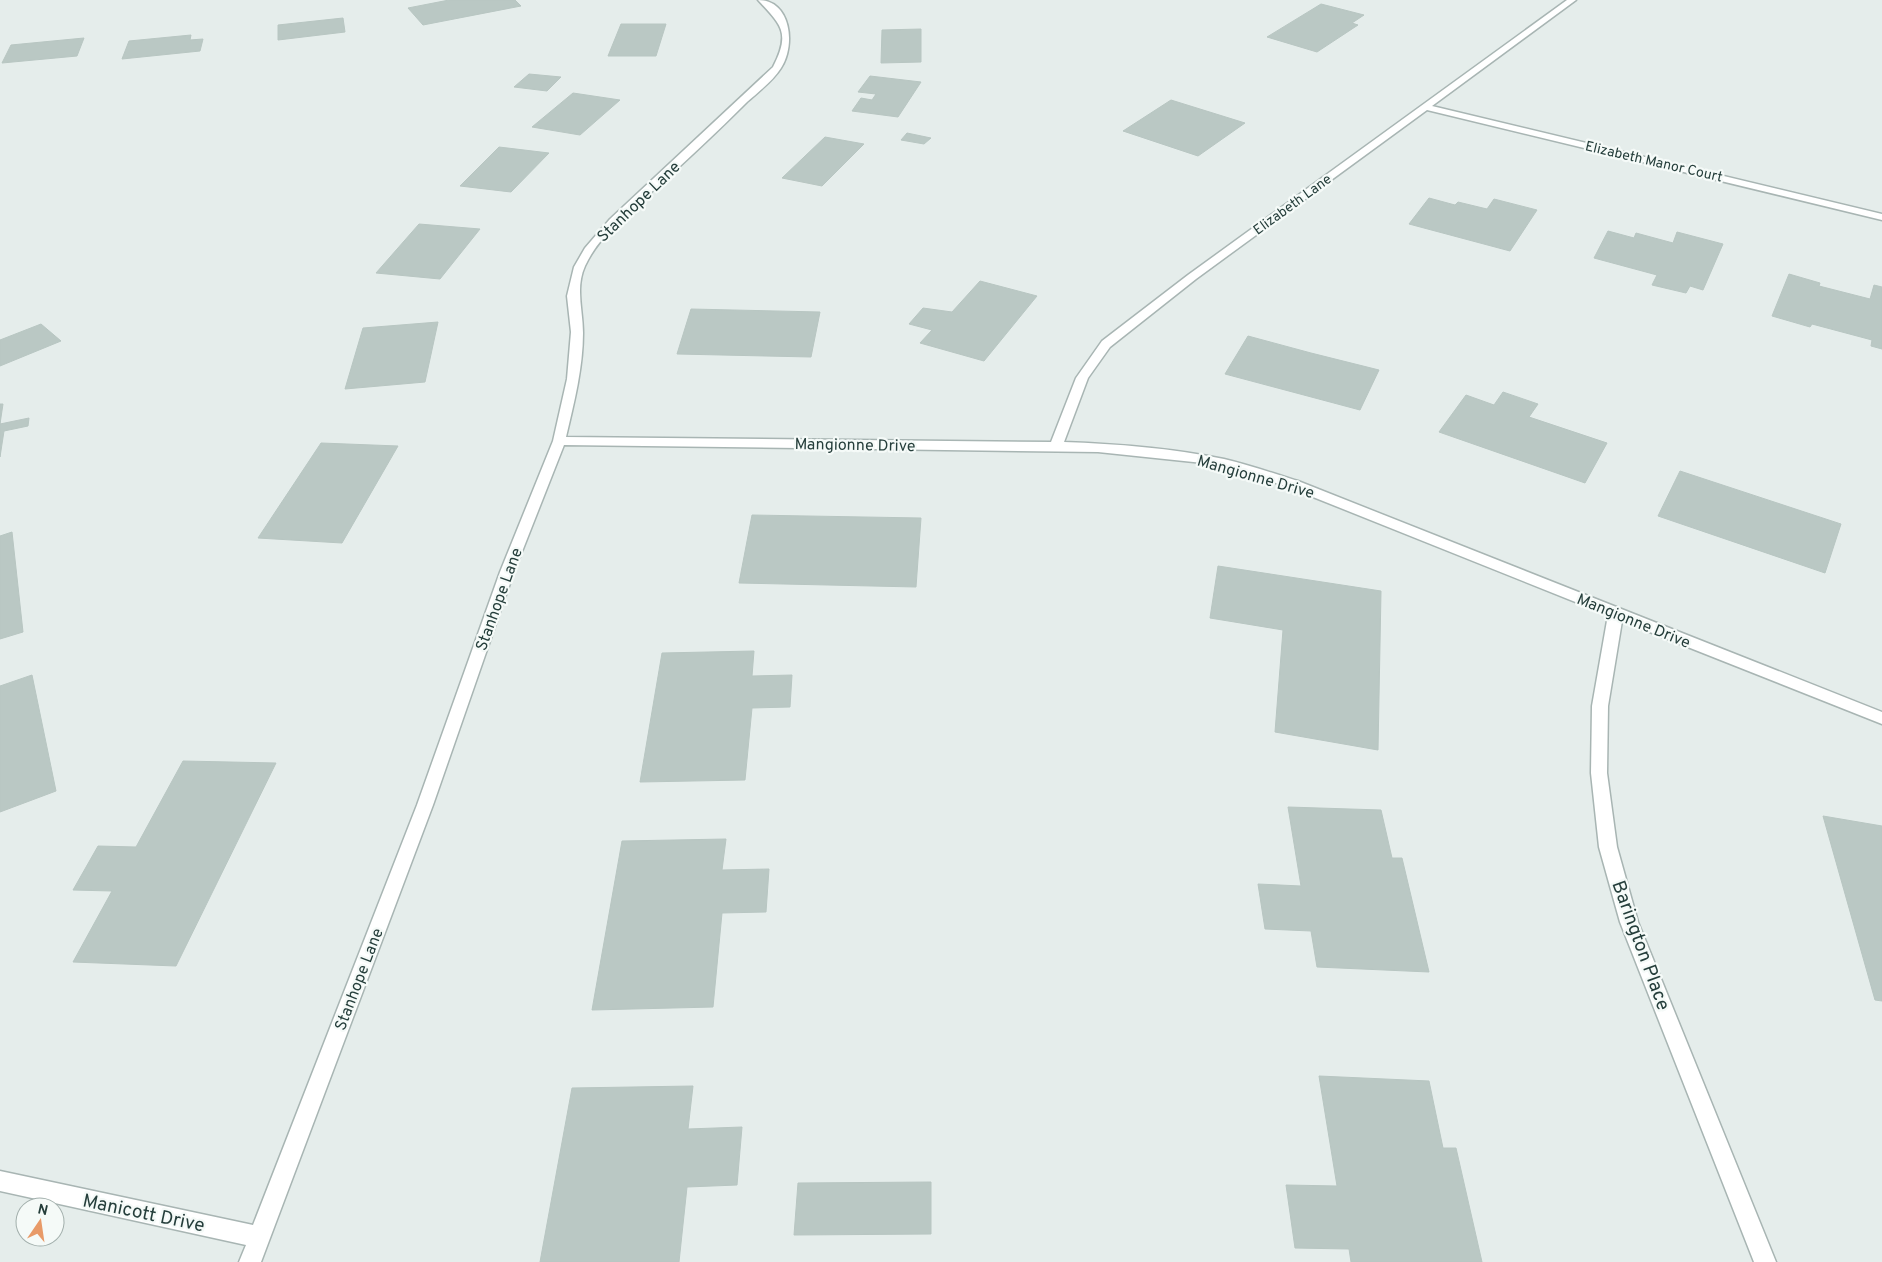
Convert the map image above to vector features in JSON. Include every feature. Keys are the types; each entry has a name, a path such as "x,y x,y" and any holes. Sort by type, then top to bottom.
{"street":[{"name":"Stanhope Lane","path":"250,1262 425,805 507,572 559,441 573,379 578,332 573,296 579,267 589,250 614,221 777,68 784,56 788,35 779,15 762,0"},
{"name":"Elizabeth Lane","path":"1056,446 1082,378 1106,344 1192,277 1572,0"},
{"name":"Elizabeth Manor Court","path":"1425,107 1882,216"},
{"name":"Mangionne Drive","path":"559,441 1056,446 1130,450 1188,456 1226,463 1293,484 1882,718"},
{"name":"Barington Place","path":"1616,613 1600,706 1599,773 1608,847 1629,922 1765,1262"},
{"name":"Manicott Drive","path":"0,1181 258,1237"}],"building":[{"path":"449,0 515,0 521,6 423,25 408,8"},
{"path":"1321,4 1364,15 1352,23 1358,25 1317,52 1267,37"},
{"path":"343,18 345,32 278,40 278,25"},
{"path":"621,24 666,24 656,56 608,56"},
{"path":"921,29 921,62 881,63 882,30"},
{"path":"191,35 190,40 203,39 200,51 122,59 129,41"},
{"path":"84,38 77,56 2,63 11,45"},
{"path":"529,74 561,77 547,91 514,87"},
{"path":"870,76 921,82 898,117 852,111 861,98 872,100 876,94 858,92"},
{"path":"573,93 620,100 580,135 532,127"},
{"path":"1171,100 1245,123 1198,156 1123,131"},
{"path":"907,133 931,138 924,144 901,140"},
{"path":"825,137 864,144 822,186 782,178"},
{"path":"499,147 549,153 511,192 460,186"},
{"path":"1429,198 1455,205 1458,202 1487,209 1494,199 1537,210 1510,251 1409,224"},
{"path":"419,224 480,229 440,279 376,273"},
{"path":"1608,231 1634,238 1636,233 1673,243 1677,232 1723,244 1703,290 1690,286 1686,293 1652,285 1657,275 1594,258"},
{"path":"1789,274 1820,283 1819,286 1870,299 1874,285 1882,287 1882,349 1871,346 1872,340 1812,324 1810,327 1772,316"},
{"path":"980,281 1037,296 984,361 920,343 932,330 909,324 923,308 952,312"},
{"path":"691,309 820,312 811,357 677,354"},
{"path":"438,322 425,382 345,389 363,328"},
{"path":"41,324 61,341 0,366 0,340"},
{"path":"1248,336 1379,370 1360,410 1225,374"},
{"path":"1503,392 1538,404 1529,417 1607,443 1585,483 1439,432 1466,395 1494,405"},
{"path":"0,404 3,404 0,424"},
{"path":"29,418 28,426 4,431 0,457 0,424"},
{"path":"321,443 398,446 342,543 258,538"},
{"path":"1680,471 1841,524 1825,573 1658,516"},
{"path":"752,515 921,518 916,587 739,583"},
{"path":"12,532 23,632 0,639 0,536"},
{"path":"1218,566 1381,591 1378,750 1275,732 1283,630 1210,618"},
{"path":"754,651 752,676 792,675 790,707 752,708 745,780 640,782 662,653"},
{"path":"32,675 56,791 0,812 0,686"},
{"path":"183,761 276,763 176,966 73,962 112,891 73,890 98,846 136,847"},
{"path":"1288,807 1381,810 1392,858 1402,858 1429,972 1317,967 1311,931 1265,929 1258,884 1301,886"},
{"path":"1823,816 1882,826 1882,1001 1875,1000"},
{"path":"726,839 722,870 769,869 766,912 722,913 713,1007 592,1010 622,841"},
{"path":"1319,1076 1429,1081 1443,1148 1456,1148 1482,1262 1351,1262 1349,1249 1295,1248 1286,1185 1337,1186"},
{"path":"693,1086 688,1129 742,1127 737,1185 687,1187 679,1262 540,1262 572,1088"},
{"path":"931,1182 931,1234 794,1235 798,1183"}]}
